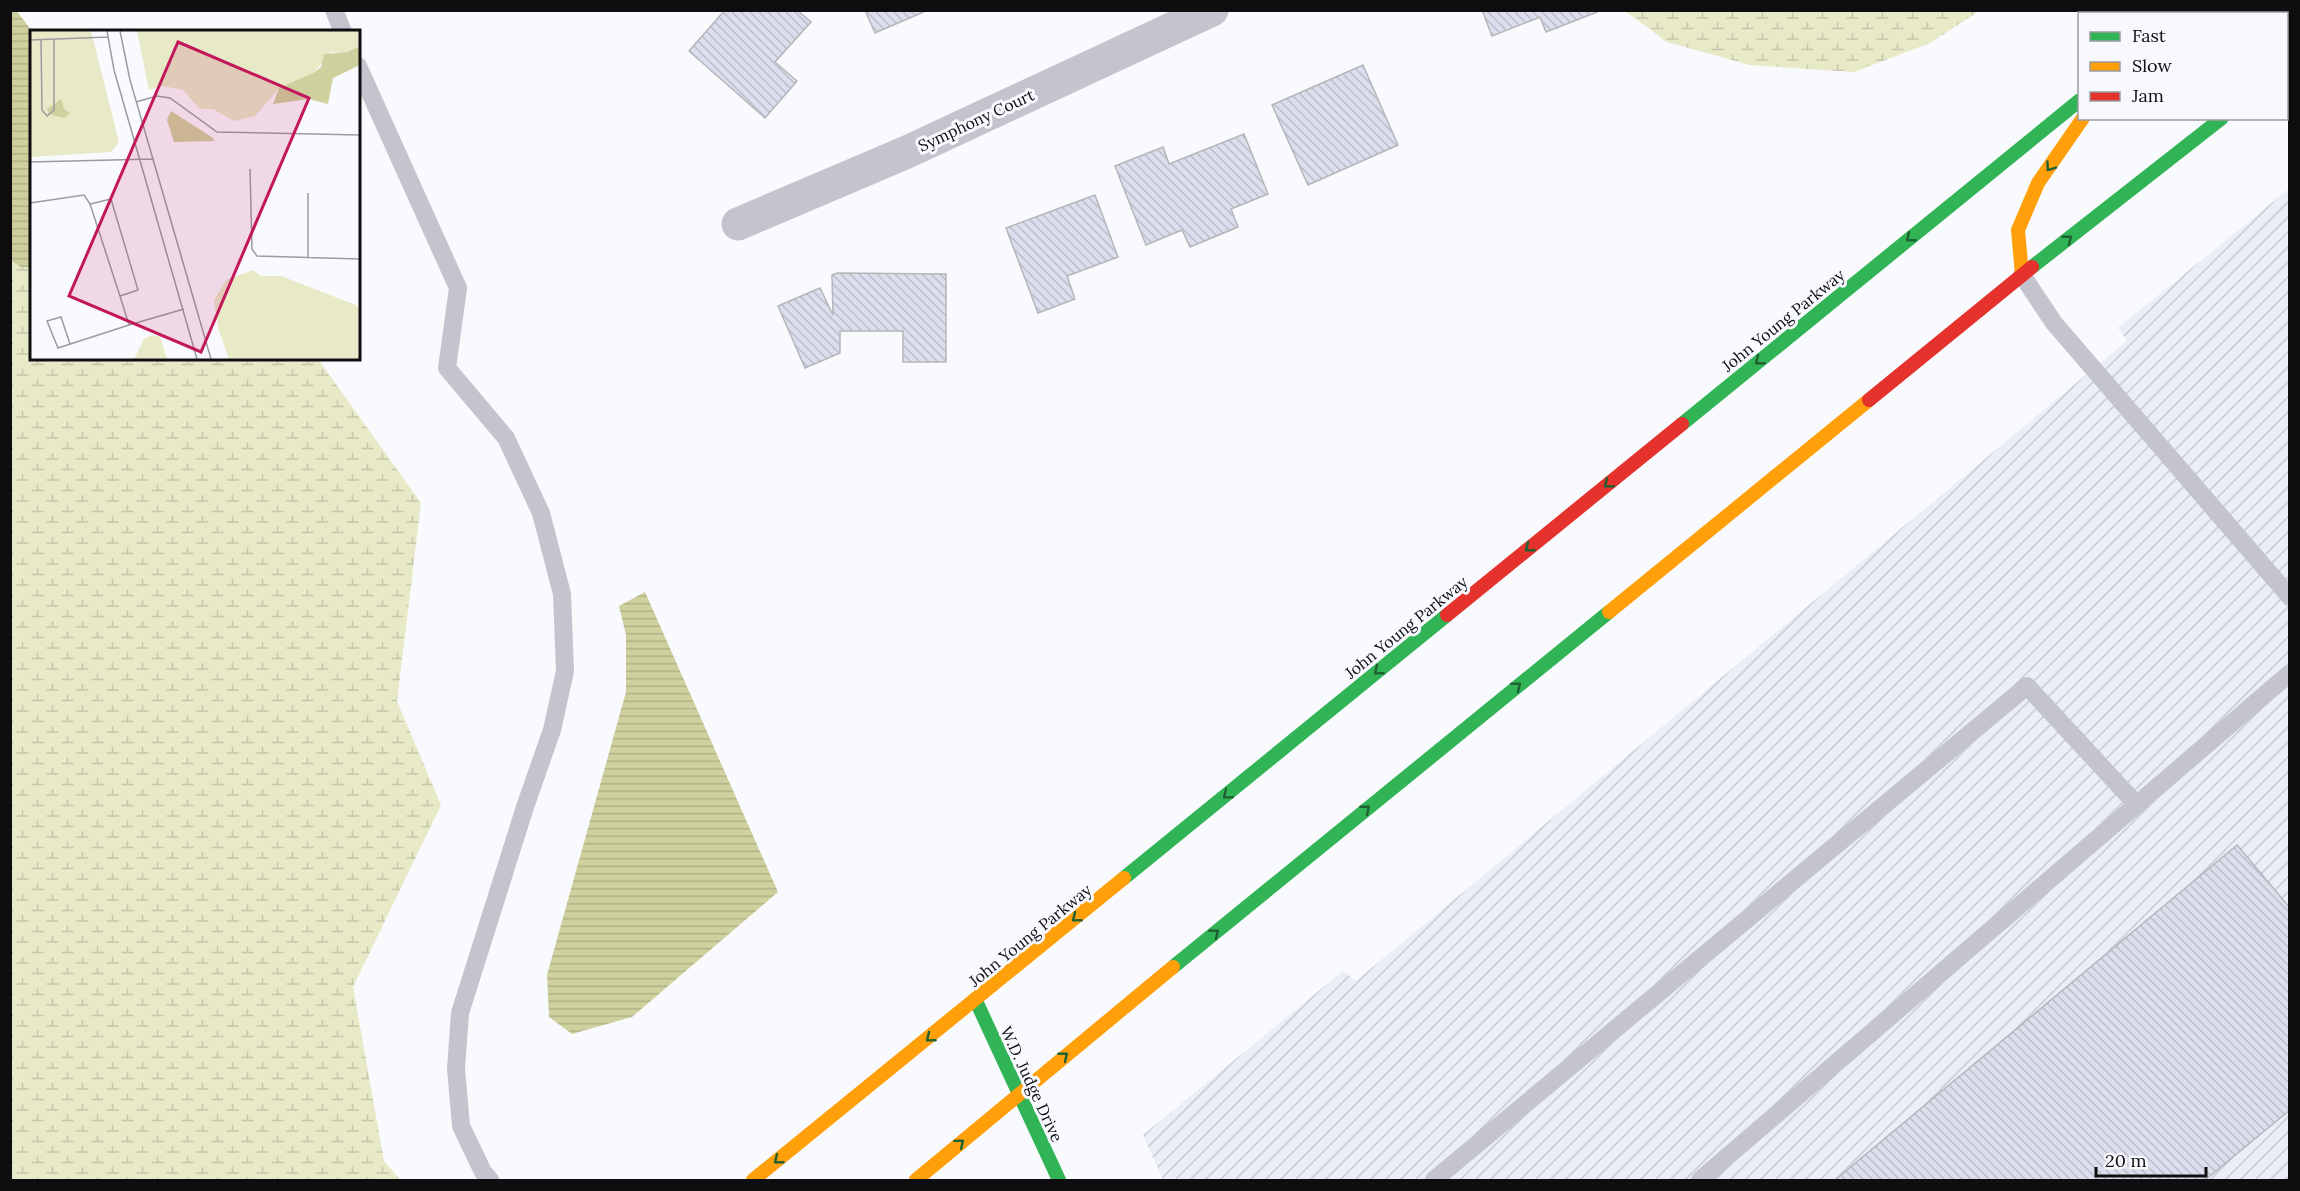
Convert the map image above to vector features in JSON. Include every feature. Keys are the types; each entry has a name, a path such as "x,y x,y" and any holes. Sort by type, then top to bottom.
{"main road":[{"name":"John Young Parkway","path":"753,1180 2078,101"},
{"path":"2022,275 2018,230 2038,183 2082,120"},
{"path":"916,1180 1019,1093 2022,275 2219,120"},
{"name":"W.D. Judge Drive","path":"975,1001 1059,1180"}],"street":[{"name":"Symphony Court","path":"738,224 907,152 1212,10"}],"lane":[{"path":"334,10 342,30"},
{"path":"360,70 458,288 447,368 506,438 541,513 562,594 565,671 552,730 525,807 460,1013 456,1069 461,1126 483,1172 490,1180"},
{"path":"2022,275 2055,323 2289,597"},
{"path":"1700,1180 2289,673"},
{"path":"1434,1180 2027,686 2137,805"}],"shaded area":[{"path":"16,10 31,30 30,268 21,267 11,261 10,11"},
{"path":"2289,189 2289,1180 1163,1180 1143,1135 1343,971 1356,981 2127,341 2118,328"},
{"path":"645,592 778,892 632,1017 572,1034 549,1017 547,975 626,692 626,635 619,606"}],"green space":[{"path":"1625,11 1979,11 1930,43 1854,72 1750,65 1667,42"},
{"path":"10,261 21,267 30,268 30,360 319,360 421,503 397,701 441,805 353,987 384,1161 400,1180 11,1180"}],"building":[{"path":"725,10 797,10 811,22 775,62 797,81 765,118 689,51"},
{"path":"865,10 928,10 875,33"},
{"path":"1482,10 1596,10 1597,12 1546,32 1540,17 1492,36"},
{"path":"1363,65 1398,145 1308,185 1272,105"},
{"path":"1244,134 1268,194 1231,209 1238,227 1190,247 1182,230 1146,245 1115,166 1163,147 1169,164"},
{"path":"1095,195 1118,257 1067,276 1075,299 1038,313 1006,228"},
{"path":"837,273 946,274 946,362 903,362 903,331 840,331 840,353 805,368 778,306 820,288 833,315 832,275"},
{"path":"2237,845 2290,908 2290,1110 2205,1180 1835,1180"}],"traffic: fast":[{"path":"1682,424 2078,102"},
{"path":"2032,267 2219,120"},
{"path":"1173,967 1609,612"},
{"path":"1124,878 1447,615"},
{"path":"976,1001 1059,1180"}],"traffic: slow":[{"path":"2022,275 2018,230 2038,183 2082,120"},
{"path":"1609,612 1869,400"},
{"path":"753,1180 1124,878"},
{"path":"916,1180 1173,967"}],"traffic: jam":[{"path":"1869,400 2032,267"},
{"path":"1447,615 1682,424"}]}
